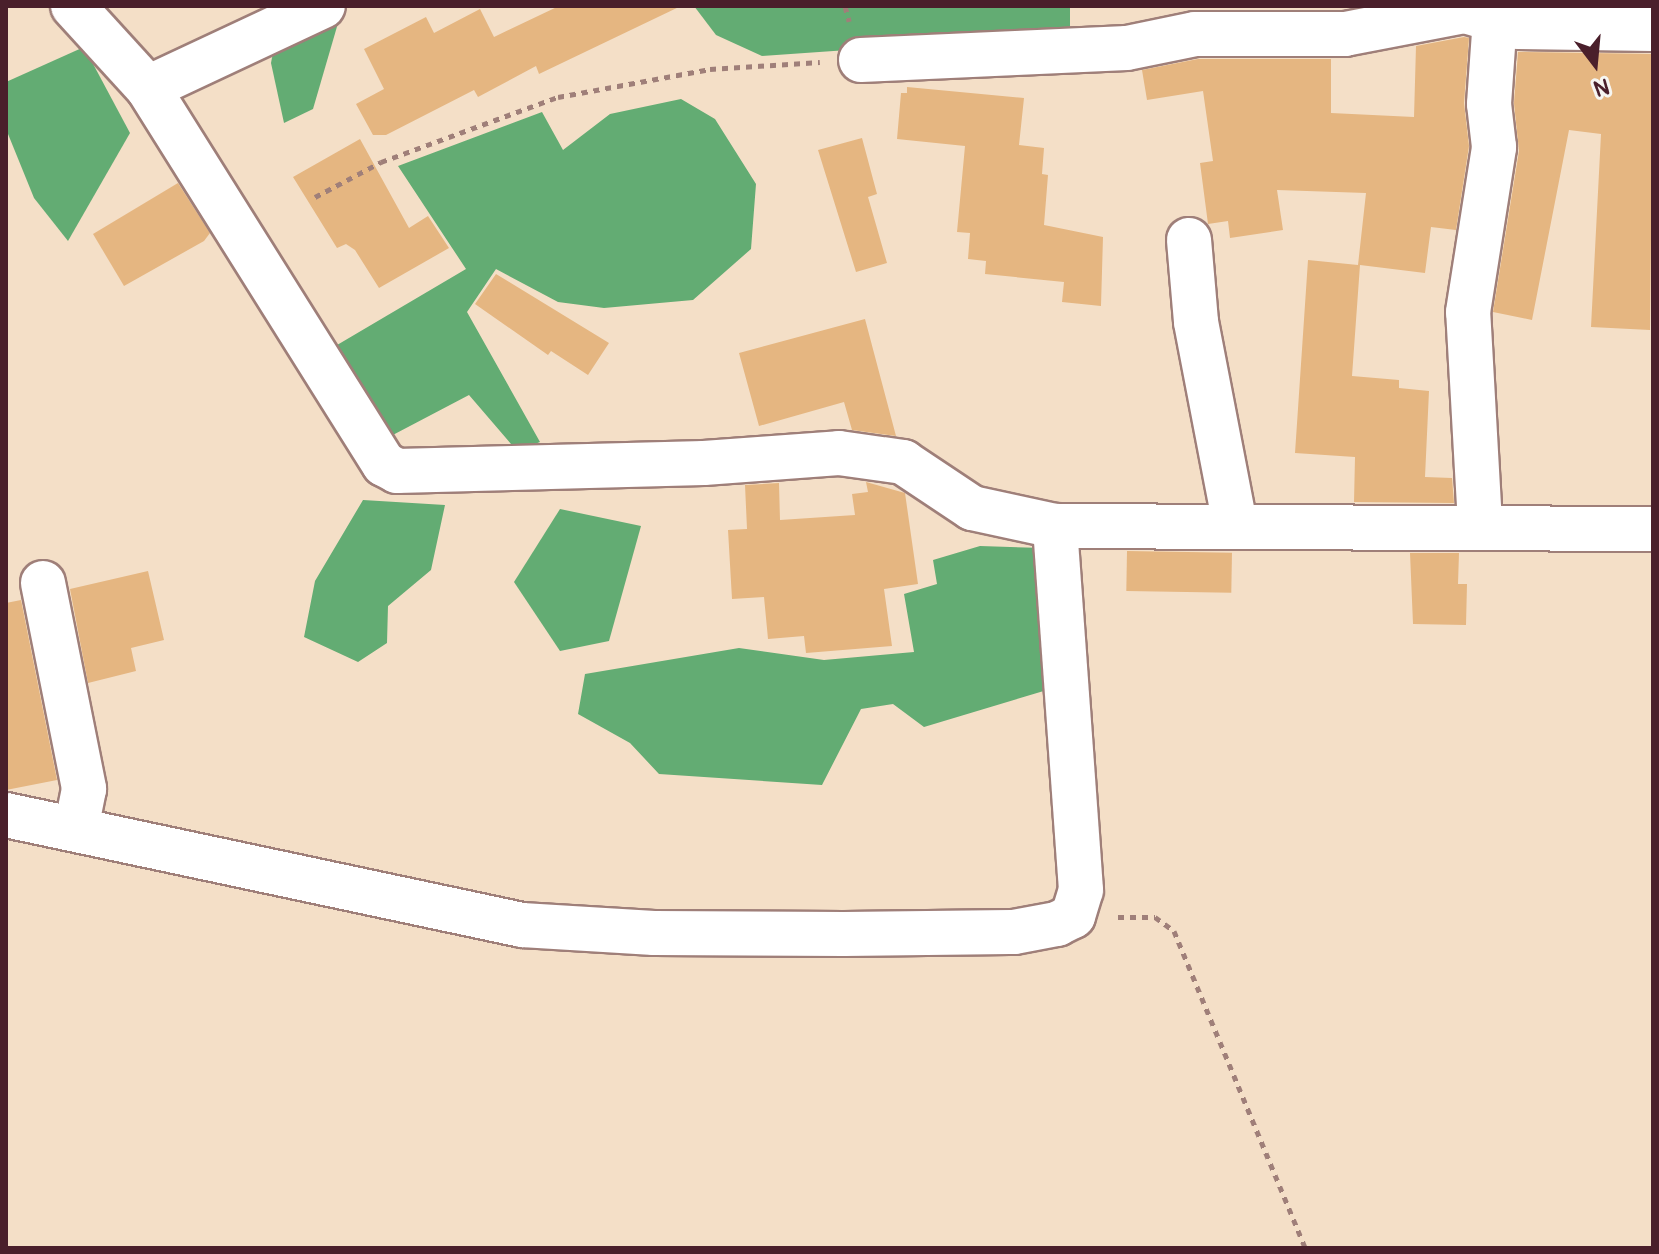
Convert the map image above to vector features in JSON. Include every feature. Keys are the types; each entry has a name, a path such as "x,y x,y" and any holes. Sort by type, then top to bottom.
{"street":[{"path":"73,6 148,88 384,464 397,471 704,463 839,453 903,462 972,508 1055,526 1480,524 1653,529"},
{"path":"148,88 323,6"},
{"path":"861,60 1112,49 1195,34 1345,34 1465,11 1519,27 1653,29"},
{"path":"1480,524 1468,312 1494,147 1489,104 1495,19"},
{"path":"1189,240 1196,322 1235,525"},
{"path":"6,815 522,925 654,933 1014,932 1073,916 1081,890 1055,526"},
{"path":"43,583 84,789 76,829"}],"path":[{"path":"315,197 381,162 558,97 710,69 861,60"},
{"path":"1073,916 1155,917 1174,931 1305,1248"}],"green space":[{"path":"282,6 343,6 313,109 284,123 271,63"},
{"path":"694,6 1070,6 1070,27 1005,39 762,56 716,35"},
{"path":"84,47 130,133 68,241 34,198 6,129 6,82"},
{"path":"681,99 715,119 756,184 751,249 693,300 604,308 558,302 496,269 467,312 540,442 517,451 469,395 389,437 332,348 466,269 398,166 542,112 563,150 610,114"},
{"path":"363,500 445,505 431,570 388,606 387,643 358,662 304,637 315,581"},
{"path":"560,509 641,526 609,641 560,651 514,582"},
{"path":"980,546 1044,548 1047,690 924,727 893,704 861,709 822,785 659,774 630,743 578,714 585,674 739,648 824,660 914,652 904,594 937,584 933,560"}],"building":[{"path":"559,6 681,6 539,74 536,66 478,97 474,90 386,135 373,135 356,104 384,89 364,49 426,17 434,33 480,9 494,37"},
{"path":"1469,38 1464,103 1469,146 1456,230 1431,227 1425,273 1360,265 1352,376 1399,380 1399,388 1429,391 1425,477 1452,478 1454,503 1354,502 1355,457 1295,453 1308,260 1358,265 1366,193 1277,190 1283,230 1230,238 1228,221 1208,224 1200,163 1213,161 1203,91 1147,100 1142,70 1198,59 1331,59 1331,113 1414,117 1416,46"},
{"path":"1518,52 1653,54 1650,330 1591,327 1601,134 1569,130 1532,320 1493,312 1519,151 1514,103"},
{"path":"907,87 1024,98 1019,145 1044,148 1042,174 1048,175 1044,225 1103,237 1101,306 1062,302 1064,282 985,274 986,261 968,259 970,233 957,232 965,146 897,139 901,93 907,93"},
{"path":"862,138 877,194 868,197 887,263 856,272 818,150"},
{"path":"360,139 409,228 428,216 449,248 379,288 355,250 346,244 337,248 293,177"},
{"path":"178,183 210,233 204,241 124,286 93,234"},
{"path":"496,274 609,343 588,375 551,351 548,355 475,304"},
{"path":"865,319 896,436 852,430 844,402 759,426 739,353"},
{"path":"866,482 905,493 918,584 884,589 892,646 806,653 804,636 768,639 764,597 732,599 728,530 747,529 745,485 779,483 780,520 855,515 852,494 868,492"},
{"path":"1127,551 1232,553 1231,593 1126,591"},
{"path":"1410,553 1459,553 1458,584 1467,584 1466,625 1413,624"},
{"path":"148,571 164,640 131,648 136,671 88,683 70,589"},
{"path":"21,600 57,780 6,790 6,603"}]}
